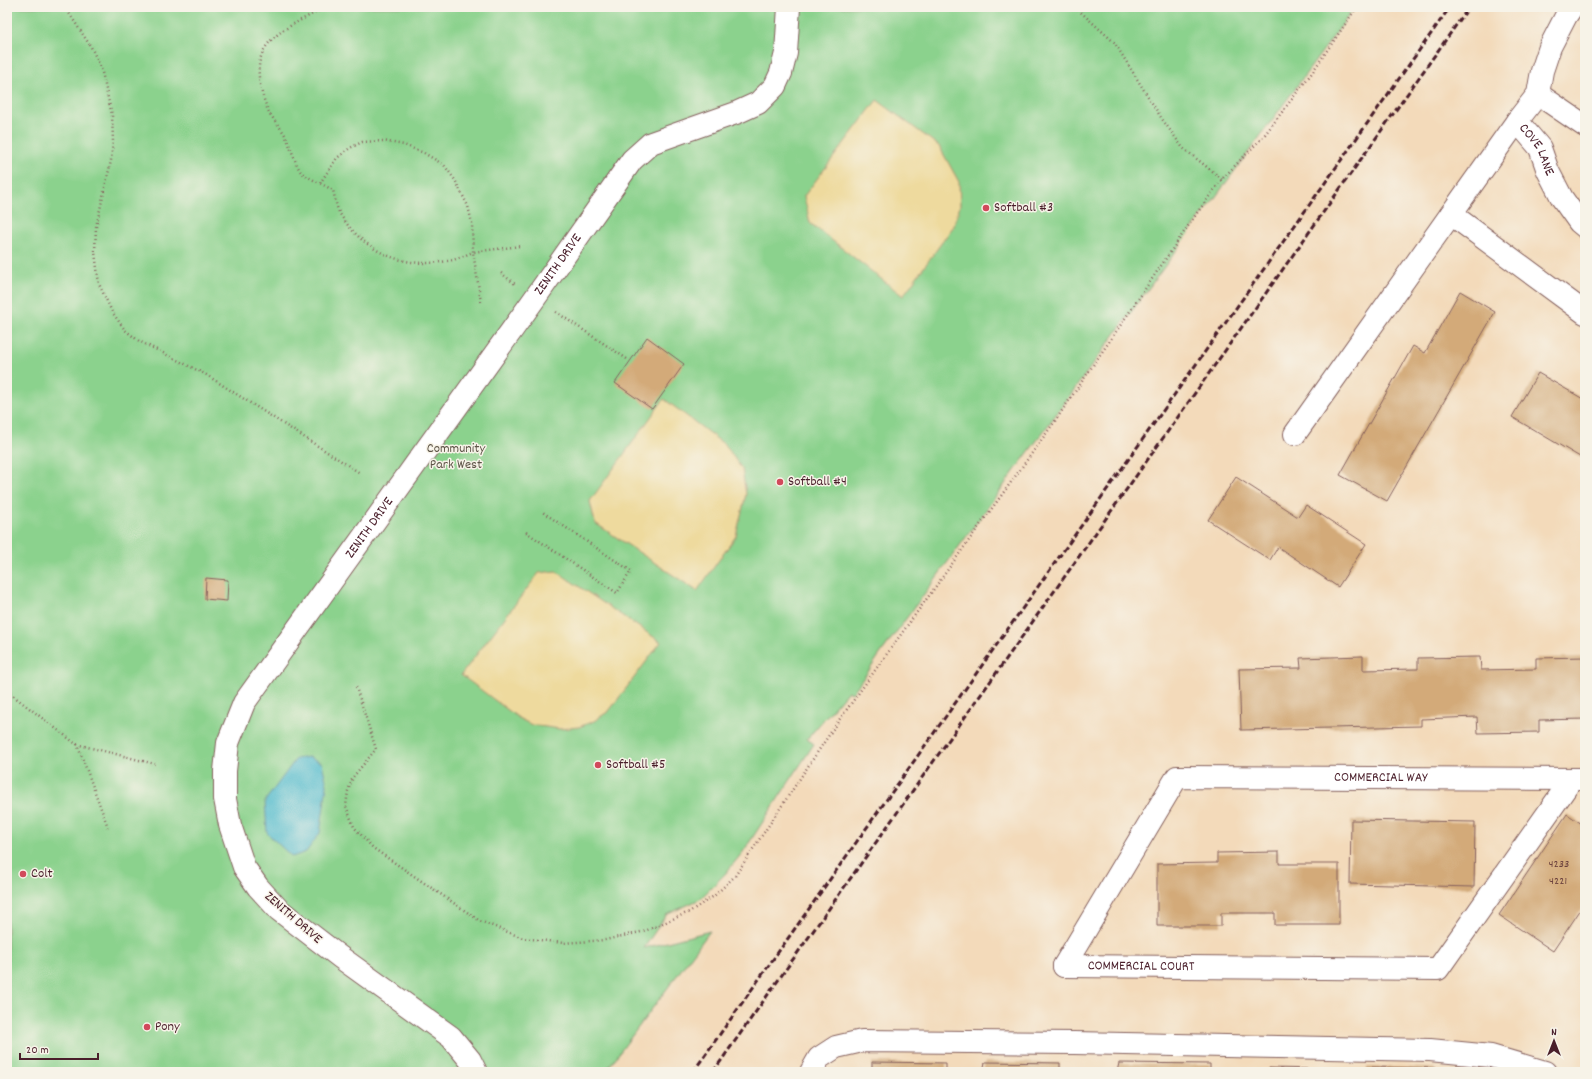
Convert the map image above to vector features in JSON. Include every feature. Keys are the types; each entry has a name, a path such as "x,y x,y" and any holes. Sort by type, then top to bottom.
{"street":[{"name":"ZENITH DRIVE","path":"476,1072 470,1060 451,1037 334,952 280,910 258,887 244,867 230,825 225,799 228,743 244,703 535,298 632,160 651,143 736,113 758,103 775,86 781,73 785,58 789,7"},
{"name":"COVE LANE","path":"1572,7 1550,47 1542,71 1538,94 1517,122 1540,148 1548,171 1562,198 1579,222 1585,227"},
{"path":"1538,94 1585,126"},
{"path":"1295,434 1517,122"},
{"path":"1451,214 1585,313"},
{"name":"COMMERCIAL WAY","path":"1177,777 1578,779"},
{"name":"COMMERCIAL COURT","path":"1177,777 1064,966 1438,969 1578,779"},
{"path":"812,1072 819,1058 836,1047 862,1041 919,1041 1430,1050 1491,1056 1545,1072"}],"path":[{"path":"65,7 91,47 102,68 112,115 114,141 96,227 95,252 99,284 112,312 125,330 140,341 205,374 360,473"},
{"path":"327,7 286,27 266,46 260,57 259,72 261,88 267,109 285,135 301,172 333,190 339,213 358,236 383,254 418,264 448,261 473,252 520,246"},
{"path":"1075,7 1114,42 1162,119 1184,148 1222,179"},
{"path":"356,687 376,749 353,777 348,791 346,806 354,827 373,848 480,921 523,938 563,943 605,940 645,932 689,912 714,896 735,876 837,723 1053,424 1222,179 1263,137 1311,74 1357,7"},
{"path":"320,183 337,158 350,148 362,142 383,141 404,145 424,153 444,165 455,180 469,212 472,223 473,252 481,302"},
{"path":"501,273 520,288"},
{"path":"553,310 627,359"},
{"path":"526,532 617,593 631,571 541,511"},
{"path":"7,691 76,744 155,764"},
{"path":"76,744 109,830"}],"green space":[{"name":"Community Park West","path":"7,7 1355,7 868,672 852,693 848,691 807,739 814,744 743,852 725,874 700,899 666,915 644,948 710,931 605,1072 7,1072"}],"sand":[{"path":"877,100 939,146 959,182 960,206 953,227 903,296 810,223 804,196"},
{"path":"664,399 725,445 742,469 746,494 736,536 697,591 595,523 590,501"},
{"path":"556,571 661,642 609,711 594,721 579,727 560,729 532,725 520,719 461,675 539,573"}],"water":[{"path":"309,757 322,763 327,785 320,833 306,852 292,857 267,833 265,801 296,759"}],"building":[{"path":"1460,291 1495,312 1387,501 1340,475 1413,346 1425,353"},
{"path":"647,337 684,364 652,409 615,383"},
{"path":"1538,373 1585,400 1585,460 1512,417"},
{"path":"1236,477 1298,517 1306,505 1366,544 1338,587 1278,547 1270,560 1208,520"},
{"path":"206,578 228,580 227,601 205,599"},
{"path":"1363,656 1363,670 1418,669 1418,658 1480,657 1481,670 1536,669 1536,658 1585,657 1585,719 1539,720 1539,732 1478,733 1477,717 1421,719 1421,726 1241,730 1239,669 1301,668 1300,658"},
{"path":"1567,814 1585,826 1585,903 1553,951 1499,915"},
{"path":"1351,820 1475,822 1474,887 1350,884"},
{"path":"1279,852 1279,864 1339,864 1339,925 1275,925 1275,913 1221,913 1221,926 1157,926 1157,864 1217,863 1217,853"},
{"path":"872,1062 946,1063 946,1072 872,1072"},
{"path":"985,1062 1060,1063 1060,1072 983,1072"},
{"path":"1119,1063 1210,1064 1210,1072 1117,1072"},
{"path":"1367,1067 1435,1068 1435,1072 1367,1072"},
{"path":"1269,1068 1322,1069 1322,1072 1269,1072"}],"railway":[{"path":"693,1072 1450,7"},
{"path":"713,1072 1469,7"}],"place":[{"name":"Softball #3","path":"986,208"},
{"name":"Softball #4","path":"780,482"},
{"name":"Softball #5","path":"598,765"},
{"name":"Colt","path":"23,874"},
{"name":"Pony","path":"147,1027"}]}
